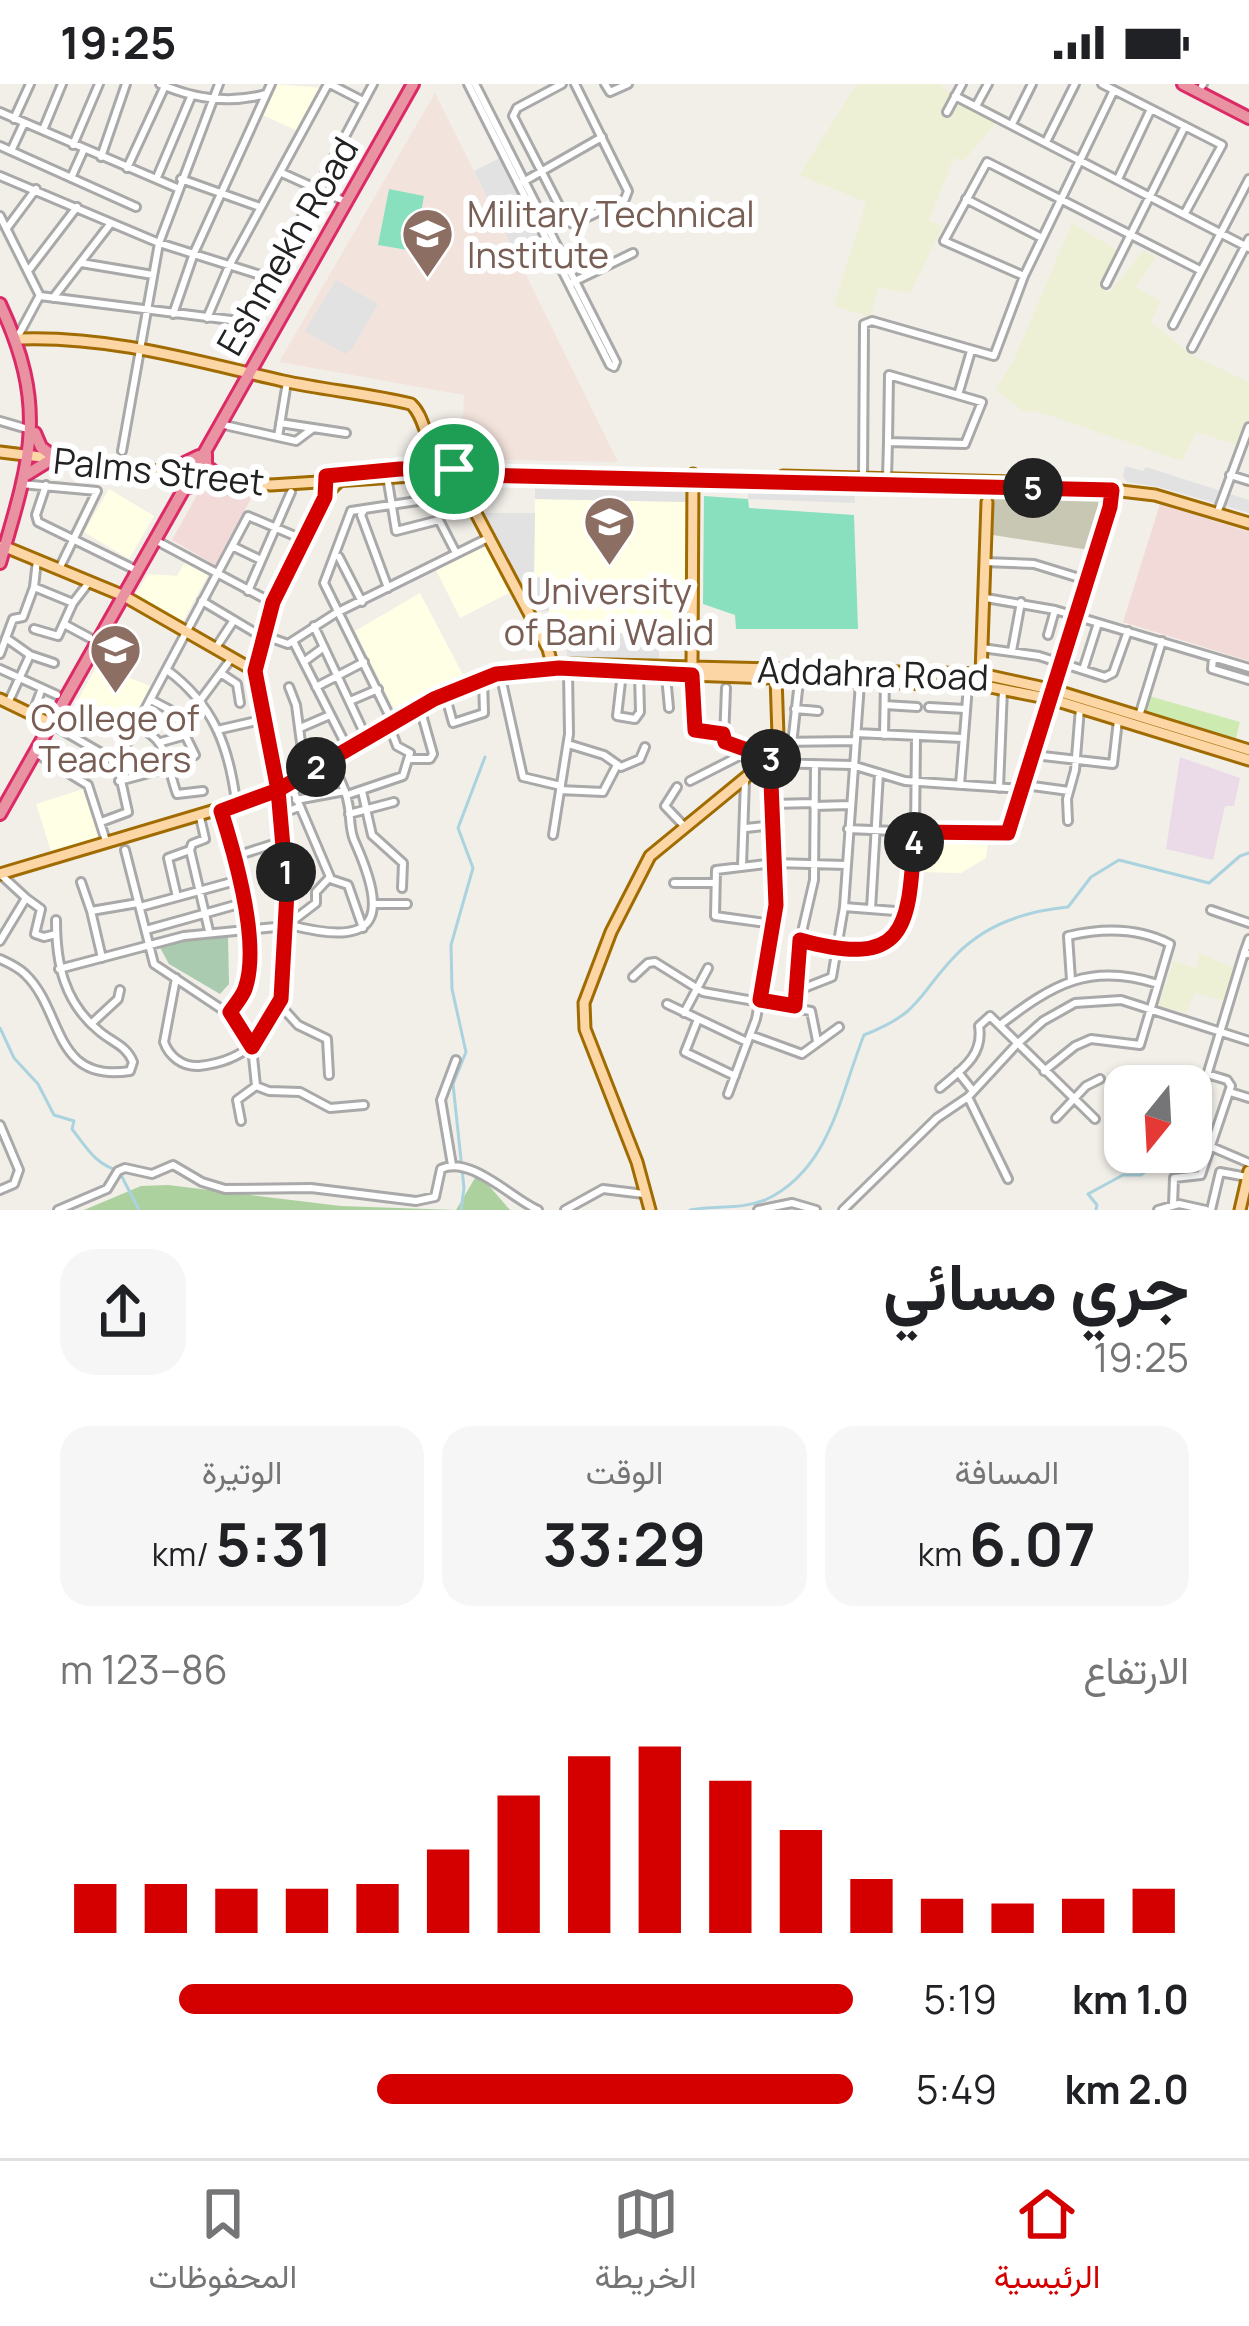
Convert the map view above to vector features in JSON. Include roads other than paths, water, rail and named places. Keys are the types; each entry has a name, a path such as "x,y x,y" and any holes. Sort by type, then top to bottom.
{"highway":[{"name":"Eshmekh Road","path":"2,806 193,481 203,453 413,84"},
{"path":"1183,84 1249,114"},
{"path":"1201,85 1249,114"},
{"path":"0,293 32,380 23,477 0,563"},
{"path":"0,304 18,337"},
{"path":"23,477 51,456 41,447 27,447"},
{"path":"203,453 206,466 193,481 177,481 170,472 203,453"}],"main road":[{"path":"18,337 138,348 411,404 434,449 460,481 546,647 562,668"},
{"name":"Palms Street","path":"0,449 27,447 51,456 170,472"},
{"name":"Palms Street","path":"51,456 129,464 193,481 308,483 400,469 460,481 479,475 693,484"},
{"path":"460,481 479,475"},
{"name":"Palms Street","path":"193,481 387,476 460,481 1020,485"},
{"name":"Palms Street","path":"863,481 887,478 1170,490 1249,520"},
{"path":"322,498 324,479"},
{"path":"273,792 255,671 273,602 322,498 341,480"},
{"path":"308,483 322,498"},
{"path":"692,671 693,484"},
{"name":"Palms Street","path":"1116,485 1249,520"},
{"path":"978,488 987,502"},
{"path":"981,674 987,502 997,488"},
{"path":"2,546 124,596 255,671"},
{"path":"533,669 546,647"},
{"name":"Addahra Road","path":"562,668 799,678 861,675 1052,694 1080,708 1249,760"},
{"name":"Addahra Road","path":"3,877 273,792 463,683 533,669 981,674 1249,750"},
{"name":"Addahra Road","path":"445,694 498,673"},
{"path":"650,1210 637,1162 585,1029 584,1003 611,932 646,861 771,760 778,742 776,676"},
{"path":"4,701 52,724"},
{"path":"1240,1210 1248,1170"}],"street":[{"path":"14,118 30,84"},
{"path":"42,131 62,84"},
{"path":"73,145 99,84"},
{"path":"100,157 126,84"},
{"path":"129,464 122,451 159,243 219,84"},
{"path":"173,314 194,253 224,196 271,84"},
{"path":"207,318 230,264 329,84 363,101"},
{"path":"40,296 234,321 243,318 270,278 373,84"},
{"path":"472,84 613,363"},
{"path":"562,84 513,113 569,223 625,199 628,188 575,84"},
{"path":"605,84 613,92 628,84"},
{"path":"947,112 962,84"},
{"path":"976,106 988,84"},
{"path":"1012,125 1033,84"},
{"path":"1046,142 1075,84"},
{"path":"1102,84 1222,145 1185,214"},
{"path":"127,168 162,85 191,97 212,99 267,93"},
{"path":"863,481 865,323 872,321 994,356 1024,276 1114,90"},
{"path":"955,96 1248,244 1192,348"},
{"path":"158,175 191,97"},
{"path":"1118,179 1151,109"},
{"path":"0,112 177,188"},
{"path":"11,151 24,123"},
{"path":"1106,284 1185,126"},
{"path":"519,179 602,136"},
{"path":"0,146 136,207"},
{"path":"71,178 84,149"},
{"path":"1024,276 944,241 987,162 1200,270"},
{"path":"282,173 346,202"},
{"path":"0,176 159,243 270,278"},
{"path":"181,178 260,207"},
{"path":"1173,325 1249,178"},
{"path":"7,228 36,188"},
{"path":"966,199 1042,238"},
{"path":"27,273 77,207"},
{"path":"0,215 40,296"},
{"path":"53,298 111,223"},
{"path":"572,283 633,253"},
{"path":"81,263 153,275"},
{"path":"0,336 18,337 40,296"},
{"path":"958,395 971,351"},
{"path":"887,478 889,375 982,402 965,444 888,442"},
{"path":"278,438 287,382"},
{"path":"0,421 27,447"},
{"path":"220,423 297,441 312,429"},
{"path":"280,423 346,433"},
{"path":"1219,508 1249,428"},
{"path":"111,461 122,451"},
{"path":"1229,475 1249,481"},
{"path":"387,476 396,531 439,520 456,553"},
{"path":"23,477 97,491 59,569"},
{"path":"46,485 36,520 138,571"},
{"path":"848,829 1003,835 1010,829 1116,485"},
{"path":"248,591 291,492"},
{"path":"278,812 403,776 411,759 410,753 397,746 378,689 324,583 350,513 424,500"},
{"path":"364,510 361,515 388,588"},
{"path":"100,822 128,812 117,762 248,516 302,538"},
{"path":"202,601 286,644 490,537"},
{"path":"155,540 273,602"},
{"path":"232,546 262,560"},
{"path":"339,552 362,602"},
{"path":"0,654 14,619 23,617 37,560"},
{"path":"984,562 1034,564 1086,580"},
{"path":"34,629 55,638 89,581"},
{"path":"34,586 73,603"},
{"path":"986,598 1055,610 1249,668"},
{"path":"1012,651 1021,602"},
{"path":"1048,635 1055,610"},
{"path":"214,650 234,620"},
{"path":"1083,670 1098,623"},
{"path":"64,624 90,638"},
{"path":"314,626 367,738"},
{"path":"982,649 1012,651 1109,676 1128,632"},
{"path":"6,638 30,655 53,663"},
{"path":"293,640 348,748"},
{"path":"1139,716 1162,641"},
{"path":"305,661 324,647"},
{"path":"4,701 30,655"},
{"path":"1213,657 1213,670 1249,680"},
{"path":"202,698 231,658"},
{"path":"316,687 364,662"},
{"path":"553,835 568,744 562,668"},
{"path":"0,669 57,694"},
{"path":"166,669 202,698 233,778 236,806"},
{"path":"692,671 695,730 723,734"},
{"path":"498,673 524,777 561,788 603,792 616,767 640,758 645,747"},
{"path":"622,673 617,716 635,718 640,716 639,674"},
{"path":"222,674 237,684 240,704"},
{"path":"666,674 669,708"},
{"path":"804,988 830,980 844,908 861,675"},
{"path":"790,764 799,678"},
{"path":"445,694 452,723 484,713 483,679"},
{"path":"884,735 885,680"},
{"path":"960,784 968,684"},
{"path":"289,687 305,773"},
{"path":"32,715 42,688"},
{"path":"725,688 725,742 771,760 852,764 916,783 1070,791"},
{"path":"998,788 1003,688"},
{"path":"350,701 378,689"},
{"path":"151,700 174,712 195,755"},
{"path":"884,705 917,707"},
{"path":"411,759 430,759 433,754 420,707"},
{"path":"929,707 965,709"},
{"path":"1068,821 1080,708"},
{"path":"795,709 818,711"},
{"path":"299,729 330,715"},
{"path":"217,730 264,719"},
{"path":"1034,755 1113,764 1118,720"},
{"path":"52,724 117,762"},
{"path":"137,727 155,734 160,742 178,795 203,790"},
{"path":"160,742 186,735"},
{"path":"778,742 884,735 962,738"},
{"path":"800,940 836,950 876,946 898,932 908,912 916,737"},
{"path":"568,744 604,754 616,767"},
{"path":"690,781 749,751"},
{"path":"35,752 86,783 107,844"},
{"path":"59,969 209,931 288,925 333,934 363,928 373,917 371,887 352,835 346,793 331,759"},
{"path":"728,1094 760,1000 775,924 771,760"},
{"path":"795,1006 800,940 813,889 814,764"},
{"path":"119,781 168,768"},
{"path":"871,909 879,773"},
{"path":"742,866 745,780"},
{"path":"290,783 330,879 348,885 363,928"},
{"path":"677,787 665,806 684,826"},
{"path":"362,791 372,835 403,863 402,888"},
{"path":"176,978 164,1042 186,1065 200,1066 252,1047 279,1004 288,925 283,841 273,792"},
{"path":"350,814 394,802"},
{"path":"772,804 850,805"},
{"path":"221,811 236,856 248,928 245,989 230,1012"},
{"path":"200,817 205,839 191,844 190,850 209,931"},
{"path":"746,828 772,825"},
{"path":"236,856 283,841"},
{"path":"125,850 156,967 230,1012 252,1047 256,1086"},
{"path":"177,897 168,858 190,850"},
{"path":"775,924 716,916 716,870 774,863 846,865"},
{"path":"0,889 3,877 41,909 35,934 56,934"},
{"path":"288,925 316,903 315,893 330,879"},
{"path":"91,911 177,897 239,880"},
{"path":"82,882 101,958"},
{"path":"674,884 714,883"},
{"path":"351,892 371,887"},
{"path":"0,941 26,898"},
{"path":"146,930 246,902"},
{"path":"374,904 407,904"},
{"path":"844,908 908,912"},
{"path":"1211,910 1249,923"},
{"path":"0,959 32,982 65,1050 98,1070 130,1071 134,1062 128,1051 77,1008 59,969 56,920"},
{"path":"1043,1071 1091,1039 1137,1047 1152,1010 1168,942 1104,930 1067,937 1071,980"},
{"path":"1210,1065 1249,939"},
{"path":"633,977 655,962 697,989 813,1012 817,1041"},
{"path":"684,1013 708,968"},
{"path":"1000,1025 1038,996 1071,980 1117,975 1158,984"},
{"path":"91,1024 118,999 120,990"},
{"path":"843,1210 937,1118 971,1094 1043,1021 1084,1000 1121,1000 1249,1041"},
{"path":"279,1004 298,1025 326,1039 328,1075"},
{"path":"667,1004 748,1038 802,1054 839,1027"},
{"path":"940,1088 977,1052 980,1025 990,1016 1095,1119"},
{"path":"698,1019 685,1052 735,1076"},
{"path":"452,1165 441,1100 456,1060"},
{"path":"958,1072 1008,1178"},
{"path":"1212,1076 1227,1080 1229,1092 1212,1143"},
{"path":"1056,1118 1100,1079"},
{"path":"256,1086 300,1092 330,1108 364,1105"},
{"path":"241,1120 237,1100 256,1086"},
{"path":"1229,1092 1249,1098"},
{"path":"0,1125 19,1170 14,1184 0,1190"},
{"path":"1212,1147 1248,1170"},
{"path":"58,1210 106,1189 125,1168 152,1174 178,1166 202,1182 225,1189 311,1188 416,1201 435,1197 441,1169 452,1165 472,1170 538,1210"},
{"path":"1212,1171 1248,1170"},
{"path":"1173,1205 1174,1178 1196,1178 1200,1173"},
{"path":"1158,1210 1173,1205 1208,1210 1220,1173"},
{"path":"565,1210 603,1189 644,1194"},
{"path":"758,1210 792,1203 816,1210"}],"waterway":[{"path":"461,1210 464,1188 453,1084 466,1052 452,989 451,945 473,868 458,828 485,757"},
{"path":"690,1210 765,1200 805,1170 830,1129 864,1035 909,1010 956,955 980,935 1022,916 1068,907 1091,877 1119,860 1209,883 1249,853"},
{"path":"0,1028 14,1058 38,1084 54,1115 74,1121 72,1129 92,1154 119,1171 139,1210"},
{"path":"1096,1210 1088,1194 1123,1175 1143,1173"}],"place":[{"name":"Military Technical Institute","path":"428,280"},
{"name":"University of Bani Walid","path":"609,568"},
{"name":"College of Teachers","path":"115,695"}]}
